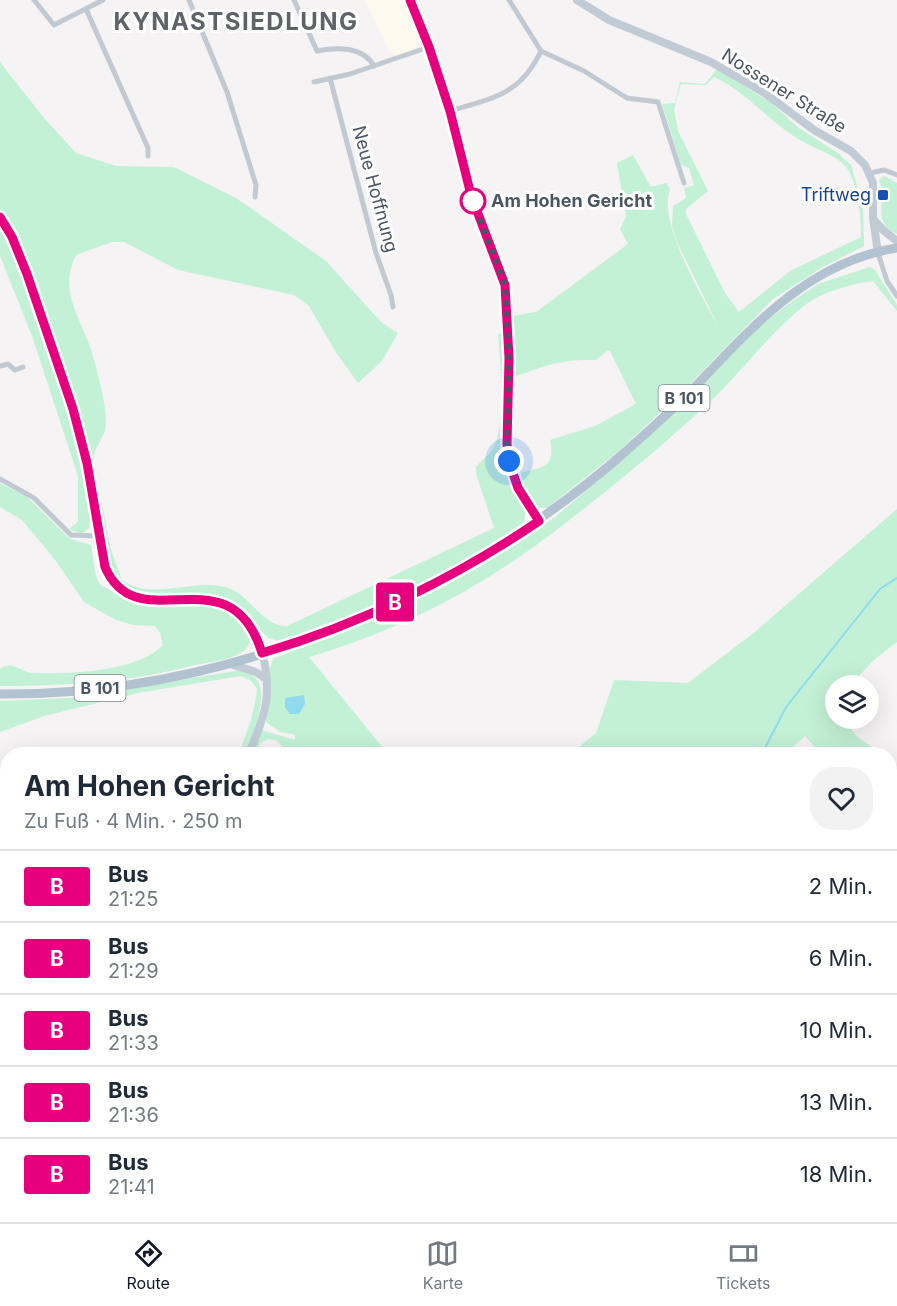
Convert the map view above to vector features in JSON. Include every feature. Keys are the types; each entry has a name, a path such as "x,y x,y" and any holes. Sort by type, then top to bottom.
{"main road":[{"name":"B 101","path":"0,694 69,692 120,686 228,663 322,632 394,602 483,557 539,521 591,481 656,424 779,303 800,287 834,269 897,248"}],"street":[{"path":"34,0 50,22 58,25 103,0"},
{"path":"189,0 233,108 256,186 255,197"},
{"path":"294,0 317,51 334,48 348,49 367,58 374,66"},
{"path":"410,0 429,47 450,111 471,195 505,285 509,358 507,444 509,461 518,488 539,521"},
{"path":"509,0 541,51 584,71 627,98 658,102 684,183"},
{"name":"Nossener Straße","path":"577,0 609,20 711,62 739,78 814,130 851,151 870,172"},
{"path":"86,9 148,148 148,156"},
{"path":"314,82 374,66 429,47"},
{"path":"450,111 505,94 529,74 541,51"},
{"name":"Neue Hoffnung","path":"330,78 373,243 391,294 393,307"},
{"path":"897,175 884,170 870,172 873,183 873,218 878,253 887,281 897,296"},
{"path":"0,217 12,237 27,274 73,409 87,463 98,536 108,575 123,592 139,599 214,600 236,610 252,631 262,653 266,679 266,702 251,747"},
{"path":"873,218 897,241"},
{"path":"0,366 8,364 15,370 23,367"},
{"path":"0,479 34,498 71,535 98,536"},
{"path":"228,663 256,672 266,679"}],"shaded area":[{"path":"364,0 404,0 420,40 415,49 396,56 386,46"}],"green space":[{"path":"0,62 44,118 76,153 116,166 174,167 236,198 326,261 381,322 398,333 382,361 358,383 337,354 309,306 294,295 178,270 124,242 112,242 76,255 69,282 70,294 93,356 106,417 106,429 93,459 111,550 122,580 135,587 149,589 221,586 241,595 273,623 287,626 494,528 476,474 476,467 492,450 500,425 502,393 498,334 504,333 505,461 509,477 526,509 524,522 493,544 400,595 339,621 280,641 268,638 240,608 219,596 183,593 162,597 142,596 121,584 112,571 106,553 90,458 61,357 15,235 0,209"},
{"path":"717,69 771,103 799,128 838,153 851,165 863,206 864,246 821,268 773,299 682,392 620,450 547,508 539,508 526,495 517,474 540,468 549,462 550,440 595,426 636,404 610,351 596,360 554,364 514,377 512,316 536,312 628,244 620,229 626,217 617,163 633,155 651,187 667,183 670,190 668,203 670,220 675,238 692,278 717,324 677,242 672,226 673,206 686,198 684,188 694,185 689,168 681,165 662,104 675,103 680,82 705,84","holes":["714,77 726,83 789,133 835,158 846,167 856,188 861,221 861,237 790,271 739,312 725,293 686,214 686,209 708,191 678,131 674,109 681,84 706,85"]},
{"path":"884,176 897,183 897,234 884,224 882,217 879,180"},
{"path":"0,224 14,251 39,317 69,410 84,466 90,521 89,528 82,534 69,529 78,522 78,476 32,336 0,256"},
{"path":"870,267 875,270 897,305 897,311 873,281 838,289 812,300 782,325 719,393 681,428 603,494 533,547 473,586 411,619 344,646 309,657 382,747 283,747 276,740 269,739 260,743 259,747 241,747 257,689 250,680 241,676 137,693 44,716 0,732 0,701 68,698 241,670 256,679 260,686 261,702 255,728 295,740 295,735 280,732 266,722 270,701 270,669 273,659 342,631 468,571 531,534 555,517 626,457 760,326 818,284"},
{"path":"0,483 27,497 70,539 91,545 96,577 104,587 120,596 142,603 194,601 213,605 230,615 246,629 249,644 243,651 227,659 147,675 74,684 0,686 0,669 4,666 9,665 34,673 102,670 137,661 152,654 163,645 160,633 155,626 133,625 116,620 84,602 56,561 22,520 0,507"},
{"path":"897,509 897,642 876,658 860,675 825,675 825,729 851,729 856,736 872,747 815,747 805,736 793,747 579,747 596,733 614,680 688,683 756,631"}],"water":[{"path":"304,695 305,704 299,714 290,714 285,707 285,698"}],"waterway":[{"path":"766,747 786,707 880,589 897,578"}],"bus line":[{"name":"B","path":"0,217 12,237 27,274 73,409 87,463 105,567 118,588 127,595 156,601 206,598 221,602 236,610 247,623 262,653 369,614 483,557 539,521 518,488 509,461 507,444 510,401 505,285 471,195 450,111 429,47 410,0"}],"place":[{"name":"Triftweg","path":"883,195"},
{"name":"Am Hohen Gericht","path":"473,201"}],"district":[{"name":"KYNASTSIEDLUNG","path":"236,22"}],"route":[{"path":"473,201 505,285 510,401 507,444 509,461"}]}
